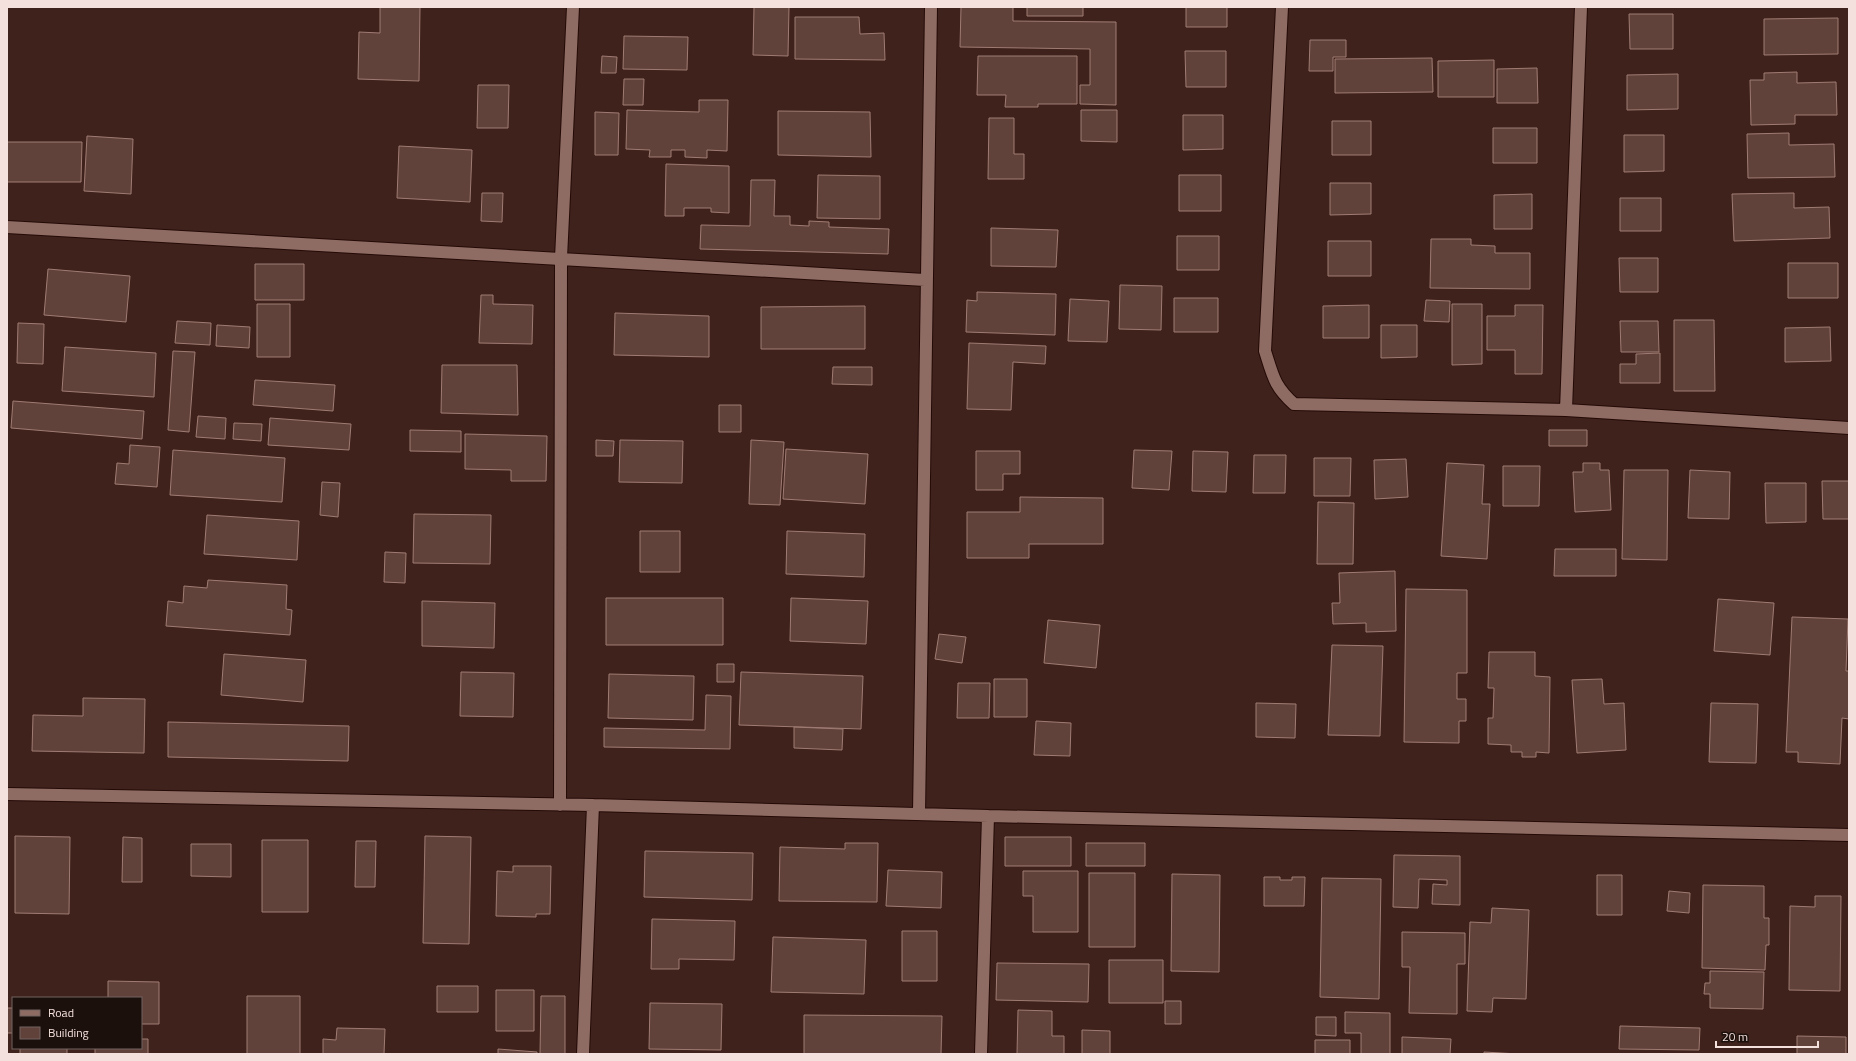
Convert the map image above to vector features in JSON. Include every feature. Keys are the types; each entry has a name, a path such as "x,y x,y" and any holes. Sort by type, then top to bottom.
{"street":[{"path":"560,804 561,258 573,7"},
{"path":"919,814 925,280 931,7"},
{"path":"1282,7 1265,351 1272,374 1280,392 1294,404 1566,410 1849,428"},
{"path":"1566,410 1581,7"},
{"path":"7,227 925,280"},
{"path":"7,794 560,804 988,816 1849,834"},
{"path":"583,1054 593,805"},
{"path":"981,1054 988,816"}],"building":[{"path":"380,7 420,7 419,81 358,79 359,32 380,33"},
{"path":"754,7 789,7 788,56 753,55"},
{"path":"961,7 1013,7 1013,21 1116,22 1116,105 1080,104 1080,85 1090,85 1090,49 960,47"},
{"path":"1027,7 1083,7 1083,16 1027,16"},
{"path":"1186,7 1227,7 1227,27 1186,27"},
{"path":"1629,14 1673,14 1673,49 1630,49"},
{"path":"795,17 859,17 860,34 884,33 885,60 795,59"},
{"path":"1838,18 1838,54 1764,55 1764,19"},
{"path":"624,36 688,37 687,70 623,69"},
{"path":"1310,40 1346,40 1346,57 1333,57 1333,71 1309,71"},
{"path":"1185,51 1226,51 1226,87 1186,87"},
{"path":"602,56 617,57 616,73 601,73"},
{"path":"978,56 1077,56 1077,104 1038,104 1038,107 1005,107 1006,95 977,95"},
{"path":"1432,58 1433,92 1335,93 1335,59"},
{"path":"1494,60 1494,97 1438,97 1438,61"},
{"path":"1537,68 1538,103 1497,103 1497,69"},
{"path":"1797,72 1797,83 1836,82 1837,115 1795,115 1795,124 1751,125 1750,80 1764,80 1764,73"},
{"path":"1678,74 1678,109 1627,110 1627,75"},
{"path":"624,79 644,79 643,105 623,105"},
{"path":"478,85 509,85 508,128 477,128"},
{"path":"699,100 728,100 727,151 707,150 707,158 685,157 685,150 671,150 671,157 649,157 650,150 626,149 627,110 699,112"},
{"path":"1081,110 1117,110 1117,142 1081,141"},
{"path":"778,111 870,112 871,157 778,155"},
{"path":"595,112 619,113 618,155 595,155"},
{"path":"1183,115 1223,115 1223,149 1183,150"},
{"path":"989,118 1014,118 1014,154 1024,154 1024,179 988,179"},
{"path":"1332,121 1371,121 1371,155 1332,155"},
{"path":"1493,128 1537,128 1537,163 1493,163"},
{"path":"1789,133 1789,145 1834,144 1835,177 1748,178 1747,134"},
{"path":"1624,135 1664,135 1664,171 1624,172"},
{"path":"87,136 133,139 131,194 84,191"},
{"path":"7,142 82,142 81,182 7,182"},
{"path":"399,146 472,150 470,202 397,198"},
{"path":"666,164 729,166 729,213 711,212 711,208 684,208 684,216 665,216"},
{"path":"818,175 880,176 880,219 817,218"},
{"path":"1179,175 1221,175 1221,211 1179,211"},
{"path":"751,180 775,180 774,216 790,216 790,225 809,226 809,221 829,222 829,227 889,229 888,254 700,249 701,225 750,226"},
{"path":"1330,183 1371,183 1371,214 1330,215"},
{"path":"482,193 503,193 502,222 481,221"},
{"path":"1794,193 1794,208 1829,207 1830,238 1734,241 1732,194"},
{"path":"1532,194 1532,229 1494,229 1494,195"},
{"path":"1620,198 1661,198 1661,231 1620,231"},
{"path":"991,228 1058,230 1056,267 991,266"},
{"path":"1177,236 1219,236 1219,270 1177,270"},
{"path":"1431,239 1471,239 1471,245 1495,246 1495,253 1530,253 1530,289 1430,288"},
{"path":"1328,241 1371,241 1371,276 1328,276"},
{"path":"1619,258 1658,258 1658,292 1620,292"},
{"path":"1788,263 1838,263 1838,298 1788,298"},
{"path":"255,264 304,264 304,300 255,300"},
{"path":"48,269 130,276 126,322 44,315"},
{"path":"1120,285 1162,286 1161,330 1119,329"},
{"path":"977,292 1056,294 1055,335 966,332 967,300 977,301"},
{"path":"481,295 493,295 493,304 533,305 532,344 479,343"},
{"path":"1174,298 1218,298 1218,332 1174,332"},
{"path":"1070,299 1109,301 1107,342 1068,341"},
{"path":"1426,300 1450,301 1449,322 1424,321"},
{"path":"257,304 290,304 290,357 257,357"},
{"path":"1452,304 1482,304 1482,364 1452,365"},
{"path":"1369,305 1369,338 1323,338 1323,306"},
{"path":"1515,305 1543,305 1542,374 1515,374 1515,350 1487,350 1487,316 1515,316"},
{"path":"865,306 865,349 761,349 761,307"},
{"path":"615,313 709,316 709,357 614,355"},
{"path":"1674,320 1714,320 1715,391 1674,391"},
{"path":"177,321 211,323 210,345 175,343"},
{"path":"1620,321 1658,321 1659,352 1621,352"},
{"path":"18,323 44,324 43,364 17,363"},
{"path":"217,325 250,327 249,348 216,346"},
{"path":"1381,325 1417,325 1417,357 1381,358"},
{"path":"1830,327 1831,361 1785,362 1785,328"},
{"path":"969,343 1046,346 1045,364 1013,362 1011,410 967,409"},
{"path":"65,347 156,353 154,397 62,391"},
{"path":"173,351 195,352 189,432 168,430"},
{"path":"1660,353 1660,383 1620,383 1620,364 1636,364 1636,354"},
{"path":"442,365 517,365 518,415 441,413"},
{"path":"833,367 872,367 872,385 832,384"},
{"path":"255,380 335,385 333,411 253,405"},
{"path":"13,401 144,411 142,439 11,428"},
{"path":"719,405 741,405 741,432 719,432"},
{"path":"198,416 226,418 225,439 196,437"},
{"path":"270,418 351,424 349,450 268,445"},
{"path":"234,423 262,424 261,441 233,439"},
{"path":"410,430 461,431 461,452 410,451"},
{"path":"1549,430 1587,430 1587,446 1549,446"},
{"path":"465,434 547,436 546,481 511,481 511,470 465,469"},
{"path":"596,440 614,441 613,456 596,456"},
{"path":"620,440 683,441 682,483 619,482"},
{"path":"751,440 784,442 780,505 749,504"},
{"path":"130,445 160,447 157,487 115,484 117,463 129,464"},
{"path":"786,449 868,454 865,504 783,499"},
{"path":"173,450 285,458 282,502 170,495"},
{"path":"1134,450 1172,451 1169,490 1132,488"},
{"path":"976,451 1020,451 1020,474 1003,474 1003,490 976,490"},
{"path":"1193,451 1228,452 1226,492 1192,491"},
{"path":"1254,455 1286,455 1285,493 1253,493"},
{"path":"1314,458 1351,458 1350,496 1314,496"},
{"path":"1406,459 1408,497 1375,499 1374,460"},
{"path":"1447,463 1484,465 1482,504 1490,504 1487,559 1441,556"},
{"path":"1583,463 1600,463 1600,470 1609,470 1611,510 1575,512 1573,472 1583,472"},
{"path":"1503,466 1540,466 1539,506 1503,506"},
{"path":"1624,470 1668,470 1667,560 1622,559"},
{"path":"1690,470 1730,472 1729,519 1688,518"},
{"path":"1822,481 1849,481 1849,519 1823,519"},
{"path":"322,482 340,483 338,517 320,515"},
{"path":"1765,483 1806,483 1806,522 1766,523"},
{"path":"1020,497 1103,498 1103,544 1029,544 1029,558 967,558 967,512 1020,512"},
{"path":"1318,502 1354,503 1353,564 1317,564"},
{"path":"414,514 491,515 490,564 413,563"},
{"path":"207,515 299,521 297,560 204,554"},
{"path":"640,531 680,531 680,572 640,572"},
{"path":"787,531 865,534 864,577 786,574"},
{"path":"1555,549 1616,549 1616,576 1554,576"},
{"path":"385,552 406,553 405,583 384,582"},
{"path":"1395,571 1396,631 1366,632 1366,623 1333,624 1332,603 1340,603 1339,573"},
{"path":"208,580 287,585 286,609 292,610 290,635 166,626 168,601 183,603 184,586 207,588"},
{"path":"1406,589 1467,590 1467,673 1457,673 1457,699 1466,699 1466,721 1459,721 1459,743 1404,742"},
{"path":"606,598 723,598 723,645 606,645"},
{"path":"791,598 868,601 866,644 790,641"},
{"path":"1718,599 1774,603 1770,655 1714,651"},
{"path":"422,601 495,603 494,648 422,646"},
{"path":"1792,617 1848,619 1846,671 1849,671 1849,719 1842,718 1840,764 1798,762 1798,752 1786,752"},
{"path":"1048,620 1100,625 1096,668 1044,663"},
{"path":"939,634 966,637 962,663 935,659"},
{"path":"1332,645 1383,646 1380,736 1328,735"},
{"path":"1489,652 1535,652 1535,676 1550,677 1549,753 1536,752 1536,757 1522,757 1522,752 1511,752 1511,745 1488,744 1488,718 1493,718 1494,688 1488,688"},
{"path":"224,654 306,660 303,702 221,695"},
{"path":"717,664 734,664 734,682 717,682"},
{"path":"461,672 514,673 513,717 460,716"},
{"path":"741,672 863,676 861,729 739,725"},
{"path":"609,674 694,676 693,720 608,718"},
{"path":"994,679 1027,679 1027,717 994,717"},
{"path":"1602,679 1604,704 1624,703 1626,750 1577,753 1572,680"},
{"path":"958,683 990,683 989,718 957,718"},
{"path":"706,695 731,696 730,749 604,747 604,728 705,730"},
{"path":"83,698 145,699 144,753 32,751 33,715 83,716"},
{"path":"1256,703 1296,704 1295,738 1256,737"},
{"path":"1711,703 1758,704 1756,763 1709,762"},
{"path":"1036,721 1071,723 1070,756 1034,755"},
{"path":"168,722 349,726 348,761 168,757"},
{"path":"794,727 843,729 842,750 794,748"},
{"path":"15,836 70,837 69,914 15,913"},
{"path":"425,836 471,837 469,944 423,943"},
{"path":"123,837 142,838 142,882 122,882"},
{"path":"1005,837 1071,837 1071,866 1005,866"},
{"path":"262,840 308,840 308,912 262,912"},
{"path":"356,841 376,841 375,887 355,887"},
{"path":"845,843 878,843 877,902 779,901 780,847 845,849"},
{"path":"1086,843 1145,843 1145,866 1086,866"},
{"path":"191,844 231,844 231,877 191,876"},
{"path":"645,851 753,853 752,900 644,897"},
{"path":"1394,855 1460,856 1460,905 1432,904 1433,884 1447,885 1447,880 1419,879 1418,908 1393,907"},
{"path":"513,866 551,866 550,914 536,914 536,917 496,916 497,871 513,872"},
{"path":"888,870 942,872 941,908 886,906"},
{"path":"1023,871 1078,871 1078,932 1033,932 1033,896 1023,896"},
{"path":"1089,873 1135,873 1135,947 1089,947"},
{"path":"1172,874 1220,875 1219,972 1171,971"},
{"path":"1597,875 1622,875 1622,915 1597,915"},
{"path":"1264,877 1280,877 1280,880 1292,880 1292,877 1305,877 1304,906 1264,906"},
{"path":"1322,878 1381,879 1379,999 1320,997"},
{"path":"1703,885 1764,886 1764,918 1769,918 1769,945 1766,945 1765,970 1702,968"},
{"path":"1669,891 1690,893 1689,913 1667,911"},
{"path":"1815,896 1841,896 1840,991 1789,990 1790,906 1815,907"},
{"path":"1492,908 1529,910 1526,999 1493,998 1492,1012 1467,1011 1470,922 1491,923"},
{"path":"652,919 735,921 734,960 679,959 679,969 651,969"},
{"path":"902,931 937,931 937,981 902,981"},
{"path":"1402,932 1465,933 1465,964 1457,964 1457,1014 1409,1013 1410,967 1402,967"},
{"path":"773,937 866,940 864,994 771,992"},
{"path":"1109,960 1163,960 1163,1003 1109,1003"},
{"path":"997,963 1089,964 1088,1002 996,1000"},
{"path":"1710,971 1764,972 1763,1009 1710,1008 1710,994 1704,994 1705,983 1710,983"},
{"path":"108,981 159,982 159,1024 142,1024 142,997 108,997"},
{"path":"437,986 478,986 478,1012 437,1012"},
{"path":"496,990 534,990 534,1031 496,1031"},
{"path":"247,996 300,996 300,1054 247,1054"},
{"path":"541,996 565,996 565,1054 540,1054"},
{"path":"1165,1001 1181,1001 1181,1024 1165,1024"},
{"path":"650,1003 722,1004 721,1050 649,1049"},
{"path":"7,1008 12,1008 12,1033 7,1033"},
{"path":"1018,1010 1052,1011 1052,1036 1064,1036 1064,1054 1017,1054"},
{"path":"1345,1012 1390,1013 1390,1054 1361,1054 1361,1033 1345,1033"},
{"path":"804,1015 942,1016 941,1054 804,1054"},
{"path":"1316,1017 1336,1017 1336,1036 1316,1035"},
{"path":"1620,1026 1700,1028 1699,1050 1619,1049"},
{"path":"337,1028 385,1029 384,1054 323,1054 323,1039 336,1040"},
{"path":"1082,1030 1110,1031 1110,1054 1082,1054"},
{"path":"1797,1036 1846,1037 1846,1054 1797,1054"},
{"path":"1402,1037 1451,1039 1450,1054 1402,1054"},
{"path":"142,1039 148,1039 148,1054 95,1054 95,1049 142,1049"},
{"path":"1315,1040 1350,1040 1350,1054 1315,1054"},
{"path":"20,1049 67,1049 67,1054 20,1054"},
{"path":"498,1049 537,1052 537,1054 498,1054"},
{"path":"1484,1052 1519,1054 1484,1054"}]}
